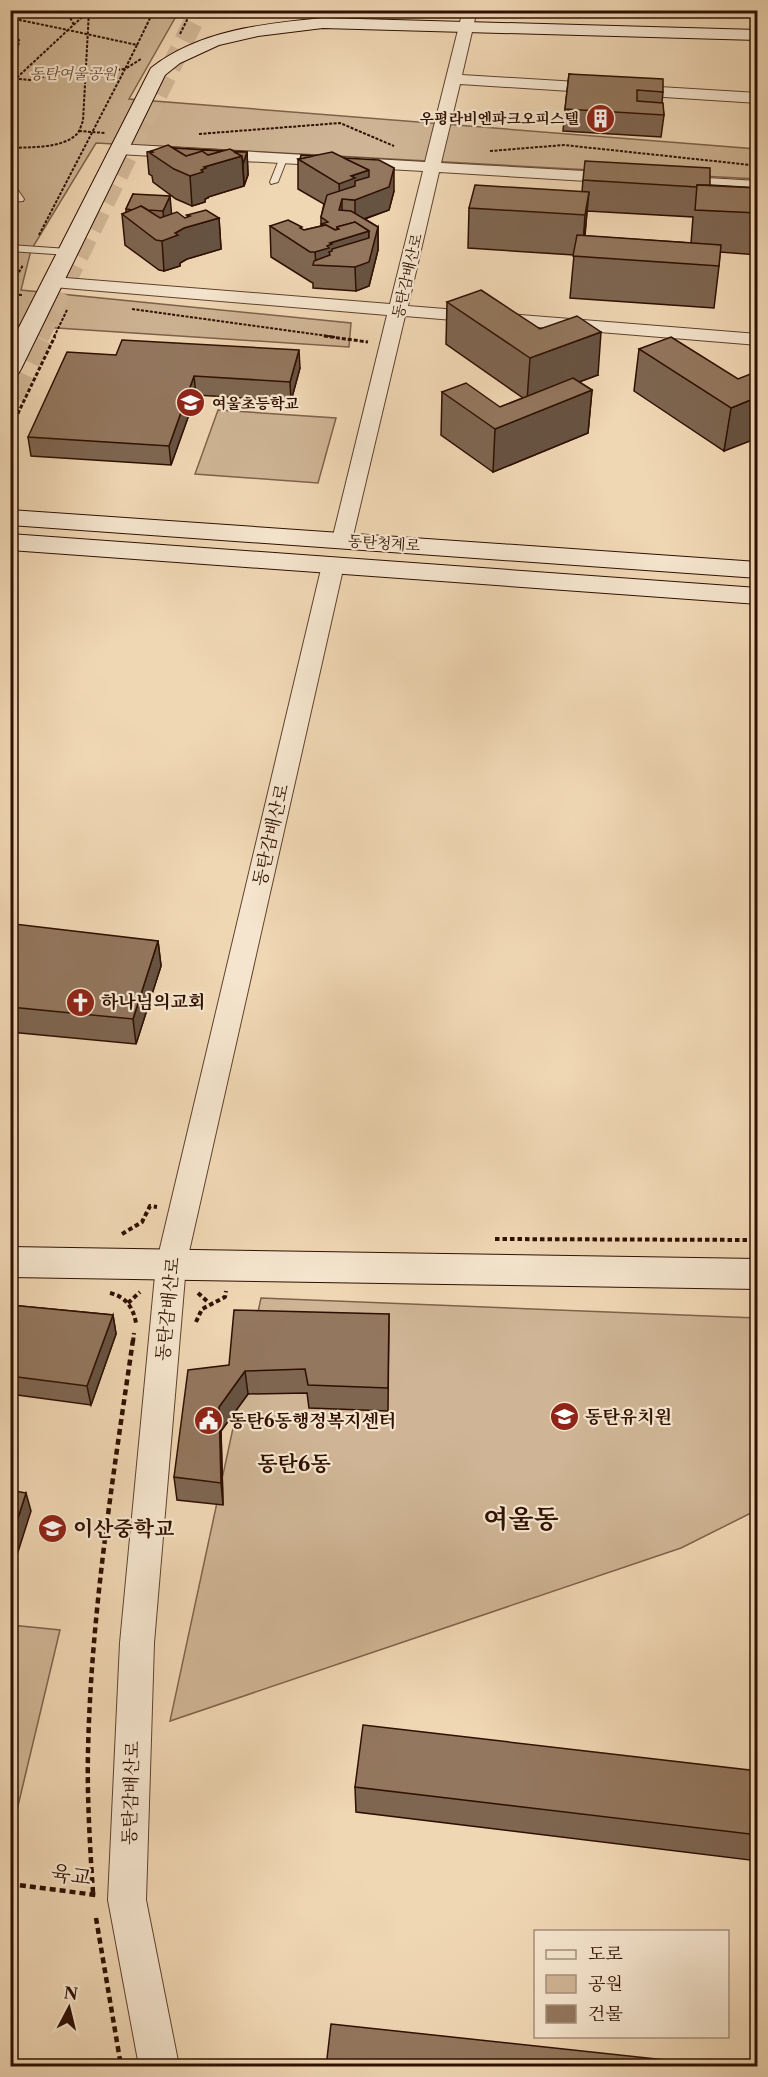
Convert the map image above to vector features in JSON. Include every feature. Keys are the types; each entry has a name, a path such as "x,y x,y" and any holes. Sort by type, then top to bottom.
{"street":[{"path":"10,369 118,149 153,63 169,60 200,46 259,30 323,23 468,18 758,35"},
{"name":"동탄감배산로","path":"159,2067 127,1900 137,1643 171,1265 337,553 399,310 468,18"},
{"path":"454,79 758,98"},
{"path":"118,149 758,186"},
{"path":"50,290 399,310 758,340"},
{"name":"동탄청계로","path":"10,516 337,553 758,570"},
{"path":"14,542 337,553 758,596"},
{"path":"10,1262 758,1274"}],"lane":[{"path":"274,182 283,159"},
{"path":"10,181 20,199 10,200"},
{"path":"10,249 68,252"}],"path":[{"path":"66,10 74,25"},
{"path":"10,288 154,10"},
{"path":"177,41 192,10"},
{"path":"10,84 89,11"},
{"path":"10,148 46,145 76,134 82,121 89,11"},
{"path":"10,18 136,45"},
{"path":"10,34 20,40 10,59"},
{"path":"10,78 30,80 125,69 153,63"},
{"path":"10,294 50,290 72,300 10,430"},
{"path":"131,309 368,342 370,335"},
{"path":"118,1235 126,1233 142,1222 150,1206"},
{"path":"195,1323 202,1309 225,1297"},
{"name":"육교","path":"10,1884 127,1900"}],"green space":[{"name":"동탄여울공원","path":"10,11 179,11 129,99 757,149 757,179 96,143 31,250 21,290 351,323 349,347 11,325"},
{"path":"218,410 336,418 318,483 195,474"},
{"path":"261,1298 757,1318 757,1510 681,1548 170,1721"},
{"path":"10,1625 60,1630 11,1835"}],"building":[{"path":"569,74 663,79 663,92 637,90 637,101 663,103 664,115 565,109"},
{"path":"168,145 186,156 202,151 208,155 230,149 242,156 204,167 206,168 201,170 203,172 190,176 174,169 150,153"},
{"path":"173,148 222,151 208,155 202,151 186,156"},
{"path":"234,152 247,152 243,164 242,156"},
{"path":"332,152 369,170 351,176 355,178 339,184 298,159"},
{"path":"301,155 313,156 300,159"},
{"path":"344,158 379,160 394,168 389,187 355,200 342,199 339,210 351,211 378,227 369,262 355,267 313,265 314,261 330,255 329,252 332,249 369,238 369,231 355,222 337,227 335,230 321,224 328,222 321,217 327,195 355,186 355,181 369,177 369,170"},
{"path":"585,161 710,168 710,185 697,185 697,187 583,180"},
{"path":"475,185 589,192 585,215 469,208"},
{"path":"697,185 758,188 758,213 695,210"},
{"path":"133,194 170,196 163,211 148,210 141,206 133,210 126,209"},
{"path":"141,206 160,218 177,212 185,218 190,216 187,215 206,210 219,218 184,228 175,233 178,235 162,241 156,240 122,214"},
{"path":"288,220 304,230 326,225 335,230 339,229 337,227 355,222 369,231 330,243 332,244 327,246 329,248 310,252 270,226"},
{"path":"577,235 721,245 719,266 573,256"},
{"path":"481,290 540,329 577,316 601,332 530,358 447,302"},
{"path":"671,337 738,379 758,371 758,397 731,408 639,349"},
{"path":"122,340 299,350 290,382 194,376 169,446 28,437 67,352 116,355"},
{"path":"573,378 592,390 495,429 442,392 466,383 500,407"},
{"name":"하나님의교회","path":"14,924 158,941 133,1019 10,1007 10,933"},
{"path":"10,1305 113,1315 87,1386 10,1376"},
{"name":"동탄6동행정복지센터","path":"234,1310 389,1314 388,1388 308,1385 305,1369 245,1371 219,1407 221,1483 174,1477 188,1370 229,1365"},
{"path":"10,1490 26,1493 10,1543"},
{"path":"363,1725 758,1771 758,1835 355,1787"},
{"path":"331,2024 731,2067 326,2067"}],"tunnel":[{"path":"39,337 199,10"},
{"path":"10,396 39,336"}],"place":[{"name":"우평라비엔파크오피스텔","path":"600,118"},
{"name":"여울초등학교","path":"191,403"},
{"name":"하나님의교회","path":"80,1002"},
{"name":"동탄유치원","path":"564,1417"},
{"name":"동탄6동행정복지센터","path":"208,1421"},
{"name":"이산중학교","path":"52,1528"}],"district":[{"name":"동탄6동","path":"294,1463"},
{"name":"여울동","path":"521,1519"}]}
